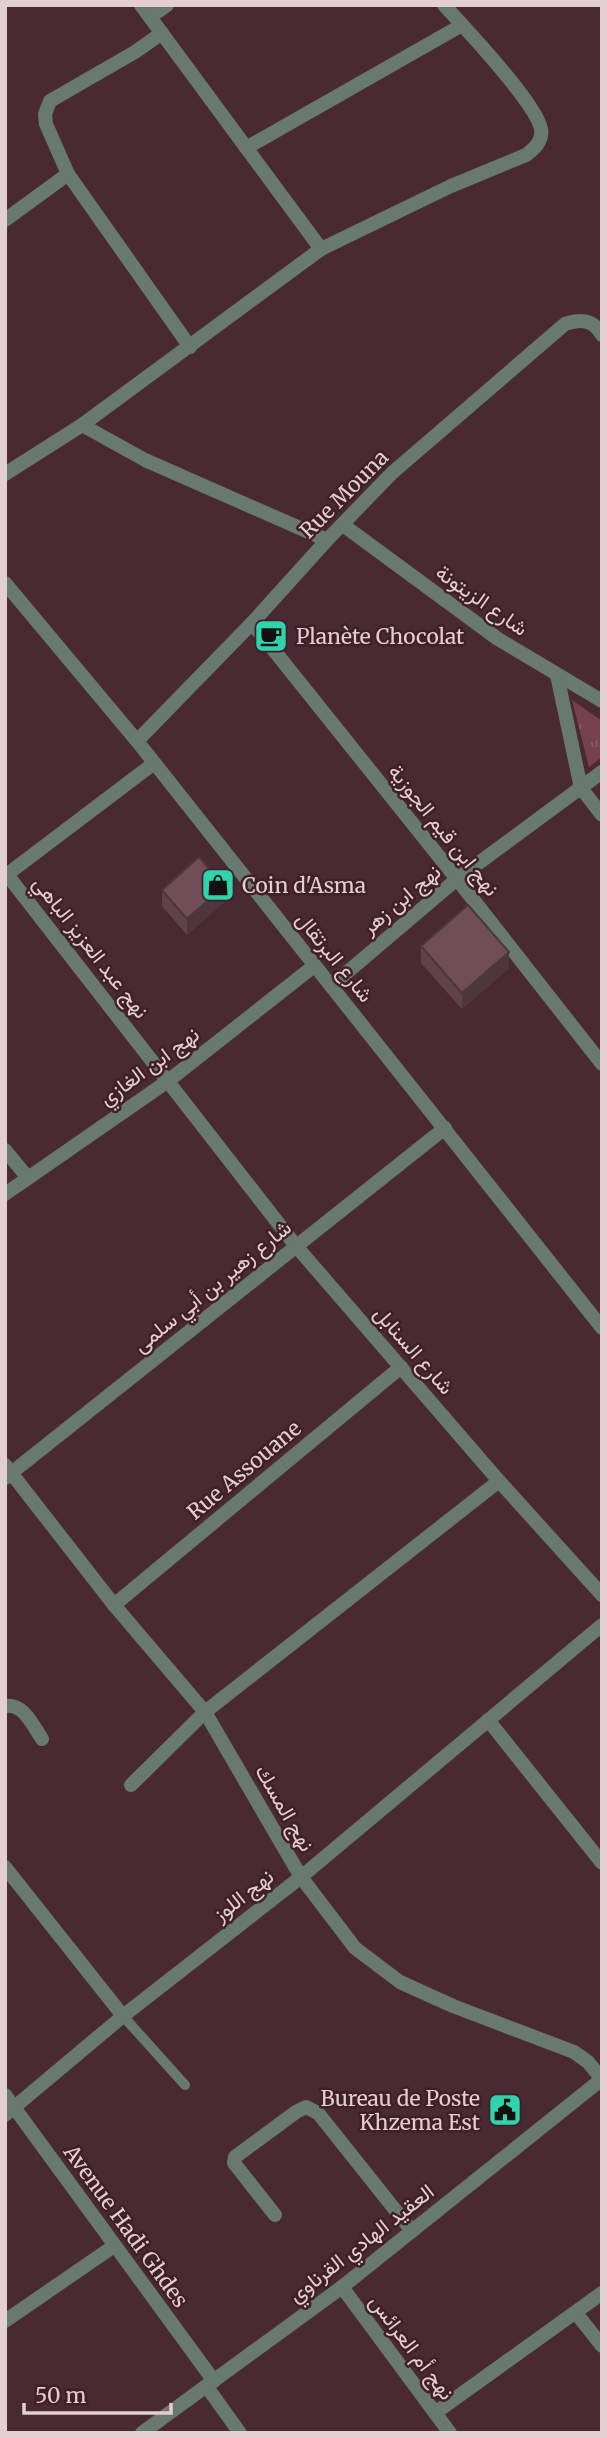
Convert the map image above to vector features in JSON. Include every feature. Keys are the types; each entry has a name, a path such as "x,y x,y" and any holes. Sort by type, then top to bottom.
{"street":[{"path":"141,5 321,249"},
{"path":"150,18 167,5"},
{"path":"5,474 82,425 321,249 452,186 526,155 539,143 540,125 529,104 444,5"},
{"path":"246,148 462,25"},
{"path":"162,33 135,52 50,101 44,114 68,174 190,347"},
{"path":"5,220 68,174"},
{"name":"Rue Mouna","path":"136,741 252,623 392,473 565,324 577,320 588,321 597,326 602,335"},
{"path":"82,425 145,460 327,540"},
{"name":"شارع الزيتونة","path":"343,525 498,639 602,701"},
{"name":"شارع البرتقال","path":"5,583 136,741 602,1328"},
{"name":"نهج ابن قيم الجوزية","path":"252,623 602,1064"},
{"path":"557,675 581,788 602,815"},
{"path":"6,874 153,764"},
{"name":"نهج ابن زهر","path":"331,986 457,879 602,772"},
{"name":"نهج عبد العزيز الباهي","path":"6,874 296,1246"},
{"name":"نهج ابن الغازي","path":"5,1194 169,1081 314,965"},
{"name":"شارع زهير بن أبي سلمى","path":"8,1472 445,1128"},
{"path":"5,1150 28,1178"},
{"name":"شارع السنابل","path":"296,1246 499,1481 602,1595"},
{"name":"Rue Assouane","path":"114,1605 401,1367"},
{"name":"نهج المسك","path":"8,1472 114,1605 205,1712 301,1877 355,1948 400,1982 453,2006 574,2052 602,2079"},
{"path":"131,1785 205,1712 499,1481"},
{"name":"نهج اللوز","path":"10,2111 123,2016 301,1877 602,1625"},
{"path":"5,1706 20,1708 42,1739"},
{"path":"488,1720 602,1863"},
{"path":"5,1867 123,2016"},
{"name":"العقيد الهادي القرناوي","path":"142,2433 342,2287 602,2079"},
{"name":"Avenue Hadi Ghdes","path":"5,2095 10,2111 114,2246 211,2384 240,2433"},
{"path":"275,2215 234,2163 235,2157 306,2107 318,2113 412,2231"},
{"path":"5,2321 114,2246"},
{"name":"نهج أم العرائس","path":"342,2287 450,2433"},
{"path":"435,2413 602,2293"},
{"path":"576,2313 602,2346"}],"lane":[{"path":"123,2016 185,2085"}],"green space":[{"path":"572,700 602,721 602,757 589,767"}],"building":[{"path":"199,857 224,886 187,919 162,890"},
{"path":"468,905 509,952 462,993 421,946"}],"place":[{"name":"Planète Chocolat","path":"271,636"},
{"name":"Coin d'Asma","path":"218,885"},
{"name":"Bureau de Poste Khzema Est","path":"505,2110"}]}
